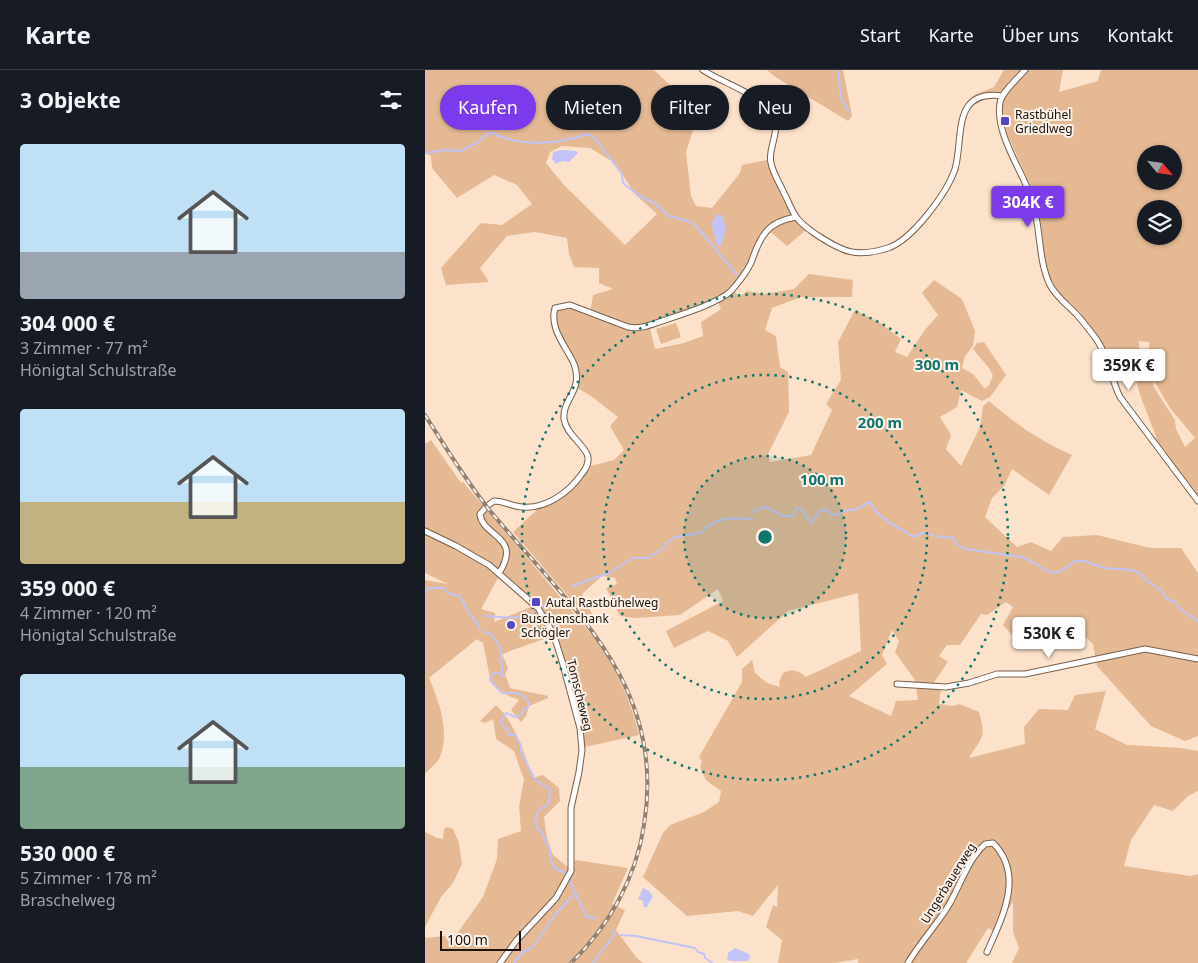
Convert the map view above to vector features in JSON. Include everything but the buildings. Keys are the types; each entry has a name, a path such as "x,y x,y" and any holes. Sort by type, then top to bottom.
{"street":[{"path":"703,70 713,77 744,91 765,107 773,116 776,127 770,161 796,216 836,248 846,251 864,252 879,250 898,242 921,223 955,169 962,118 967,108 977,99 995,94 1002,96"},
{"path":"1025,70 1002,96 1000,105 1002,130 1030,192 1043,264 1051,287 1078,316 1098,342 1108,362 1120,396 1198,501"},
{"path":"499,572 506,560 505,548 500,539 483,522 480,514 483,510 494,501 531,507 553,500 568,491 581,475 588,462 587,454 566,425 564,419 564,413 576,388 577,377 574,364 559,339 553,315 555,308 570,305 628,327 637,328 680,315 710,303 729,292 742,278 750,264 758,242 766,230 779,222 796,216"},
{"name":"Tomscheweg","path":"425,531 457,546 499,572 538,608 553,633 580,728 583,750 571,808 571,871 556,898 515,942 500,963"},
{"path":"897,684 945,687 997,674 1025,674 1145,649 1198,659"},
{"name":"Ungerbauerweg","path":"908,963 949,904 965,872 979,850 985,844 993,843 1001,851 1010,884 1006,905 987,952"}],"shaded area":[{"path":"425,70 654,70 670,85 651,85 651,130 693,130 686,152 691,196 696,206 712,208 740,173 742,165 767,160 782,198 794,217 806,230 787,246 766,228 759,237 750,257 750,264 738,283 733,284 734,291 740,297 747,291 764,294 794,289 809,274 853,280 852,297 801,297 772,308 765,330 776,336 780,367 788,372 789,412 768,454 770,462 811,455 832,410 826,404 841,380 838,342 855,310 880,323 901,339 895,352 907,357 924,331 938,315 922,293 934,280 962,299 975,331 973,346 965,356 962,368 973,374 985,389 989,385 993,376 989,368 973,349 977,343 984,342 1006,375 990,397 982,401 961,390 957,407 940,417 951,435 946,449 961,466 980,427 983,406 989,401 1028,431 1072,455 1049,495 1012,469 1004,486 992,498 985,517 1017,547 1031,542 1051,551 1063,537 1097,535 1150,548 1181,548 1198,573 1198,736 1185,741 1151,726 1097,666 1093,644 1073,626 1013,636 1003,625 1013,607 1006,602 987,615 981,614 960,645 947,645 939,656 948,662 934,682 941,688 939,704 953,706 959,704 979,712 983,733 980,742 969,758 1025,744 1024,727 1039,709 1068,710 1075,695 1106,691 1095,729 1127,745 1181,748 1198,751 1198,791 1188,796 1173,811 1154,805 1131,840 1124,866 1190,876 1198,874 1198,963 1012,963 1019,948 1013,932 1013,902 994,931 988,928 966,963 858,963 858,959 835,963 778,963 782,940 766,927 773,905 777,907 778,885 753,916 738,911 687,916 643,877 663,833 670,825 704,812 719,802 721,791 706,780 700,767 702,762 699,757 742,682 742,669 752,660 755,673 767,683 780,687 779,682 786,671 795,671 806,677 861,651 858,593 788,611 737,657 728,641 708,631 674,648 666,631 723,601 718,589 680,615 635,618 620,616 606,588 617,584 615,578 602,576 582,594 592,614 588,619 513,532 540,507 553,503 570,492 590,466 614,460 624,450 610,426 618,417 576,387 577,377 555,326 555,308 570,305 590,313 593,295 613,289 599,283 599,268 574,267 569,254 567,238 535,232 507,236 480,268 489,282 446,285 441,268 481,223 502,225 532,204 517,185 494,175 457,198 432,168 431,156 425,153","holes":["562,146 590,148 615,163 635,194 657,214 625,245 563,184 546,163 550,152","717,299 721,309 701,322 703,336 684,343 655,349 649,325","892,630 899,641 895,652 915,680 918,700 896,701 891,716 849,696 887,664 882,655"]},
{"path":"767,70 843,70 852,116 848,121 810,98 810,85 789,85"},
{"path":"1004,70 1063,70 1059,92 1098,81 1101,70 1198,70 1198,501 1155,440 1156,436 1140,395 1130,358 1119,366 1110,365 1076,311 1044,281 1037,244 1043,239 1039,212 1031,186 1007,134 1003,112 1003,91 986,97 971,108 965,104 974,95 994,87","holes":["1139,341 1149,342 1151,369 1140,369","1154,381 1170,408 1195,438 1185,447 1176,429 1175,420 1153,386"]},
{"path":"676,323 681,337 661,344 656,329"},
{"path":"431,440 461,483 463,482 598,642 623,687 639,735 585,747 578,710 555,635 502,654 508,668 505,674 510,688 548,696 548,698 529,706 526,716 521,722 511,710 519,700 507,695 491,683 483,643 477,639 429,678 440,707 444,739 439,759 425,774 425,580 448,584 425,573 425,444","holes":["498,578 531,607 494,622 495,613 481,609"]},
{"path":"496,705 514,730 533,778 543,775 559,788 560,801 544,817 547,838 553,855 569,868 576,860 628,868 612,904 625,910 616,930 636,957 643,963 425,963 425,938 456,935 483,897 497,859 498,839 521,831 519,806 524,780 514,751 496,739 493,719 485,723 480,721"},
{"path":"447,827 453,829 459,843 462,864 453,883 441,897 425,927 425,832 443,839 444,829"}],"water":[{"path":"562,150 576,151 578,153 569,162 562,161 556,164 552,159 553,152"},
{"path":"716,215 722,215 726,229 721,246 717,245 711,224"},
{"path":"643,888 653,896 647,907 644,907 643,901 638,899"},
{"path":"735,948 749,954 748,961 730,961 727,959 728,953"}],"waterway":[{"path":"838,70 841,98 849,112"},
{"path":"425,153 446,150 461,151 478,142 490,132 513,140 538,143 575,138 587,134 594,137 622,174 623,183 638,195 656,204 669,216 691,222 737,275"},
{"path":"755,513 755,510 766,507 783,516 793,516 796,508 802,509 811,523 819,512 826,509 832,515 839,514 846,510 855,510 870,502 878,514 914,537 923,533 933,535"},
{"path":"572,586 609,573 633,558 648,558 675,537 701,533 712,524 725,519 752,519"},
{"path":"937,536 953,538 958,545 965,549 1022,557 1053,573 1059,572 1075,561 1084,561 1104,568 1132,570 1141,574 1147,581 1161,590 1167,599 1175,602 1181,610 1198,621"},
{"path":"425,592 429,588 444,588 448,593 460,596 480,630"},
{"path":"540,608 552,600"},
{"path":"484,616 522,617 533,613"},
{"path":"485,633 489,632 500,646 503,676 497,672 493,674 490,680 502,693 514,693 524,696 529,703 521,715 515,717 506,713 501,721 504,727 508,729 508,735 515,735 521,745 521,752 535,780 550,789 549,802 538,812 536,824 550,849 551,861 555,868 566,875"},
{"path":"569,880 587,917 596,918"},
{"path":"514,963 523,952 532,948 555,915 575,893"},
{"path":"593,963 615,934 612,931"},
{"path":"621,935 636,936 695,948 713,963"}],"railway":[{"path":"425,415 491,512 552,582 607,652 627,690 641,731 647,775 644,825 635,864 609,917 585,949 571,963"}],"place":[{"name":"Rastbühel Griedlweg","path":"1005,121"},
{"name":"Autal Rastbühelweg","path":"536,602"},
{"name":"Buschenschank Schögler","path":"511,625"}]}
